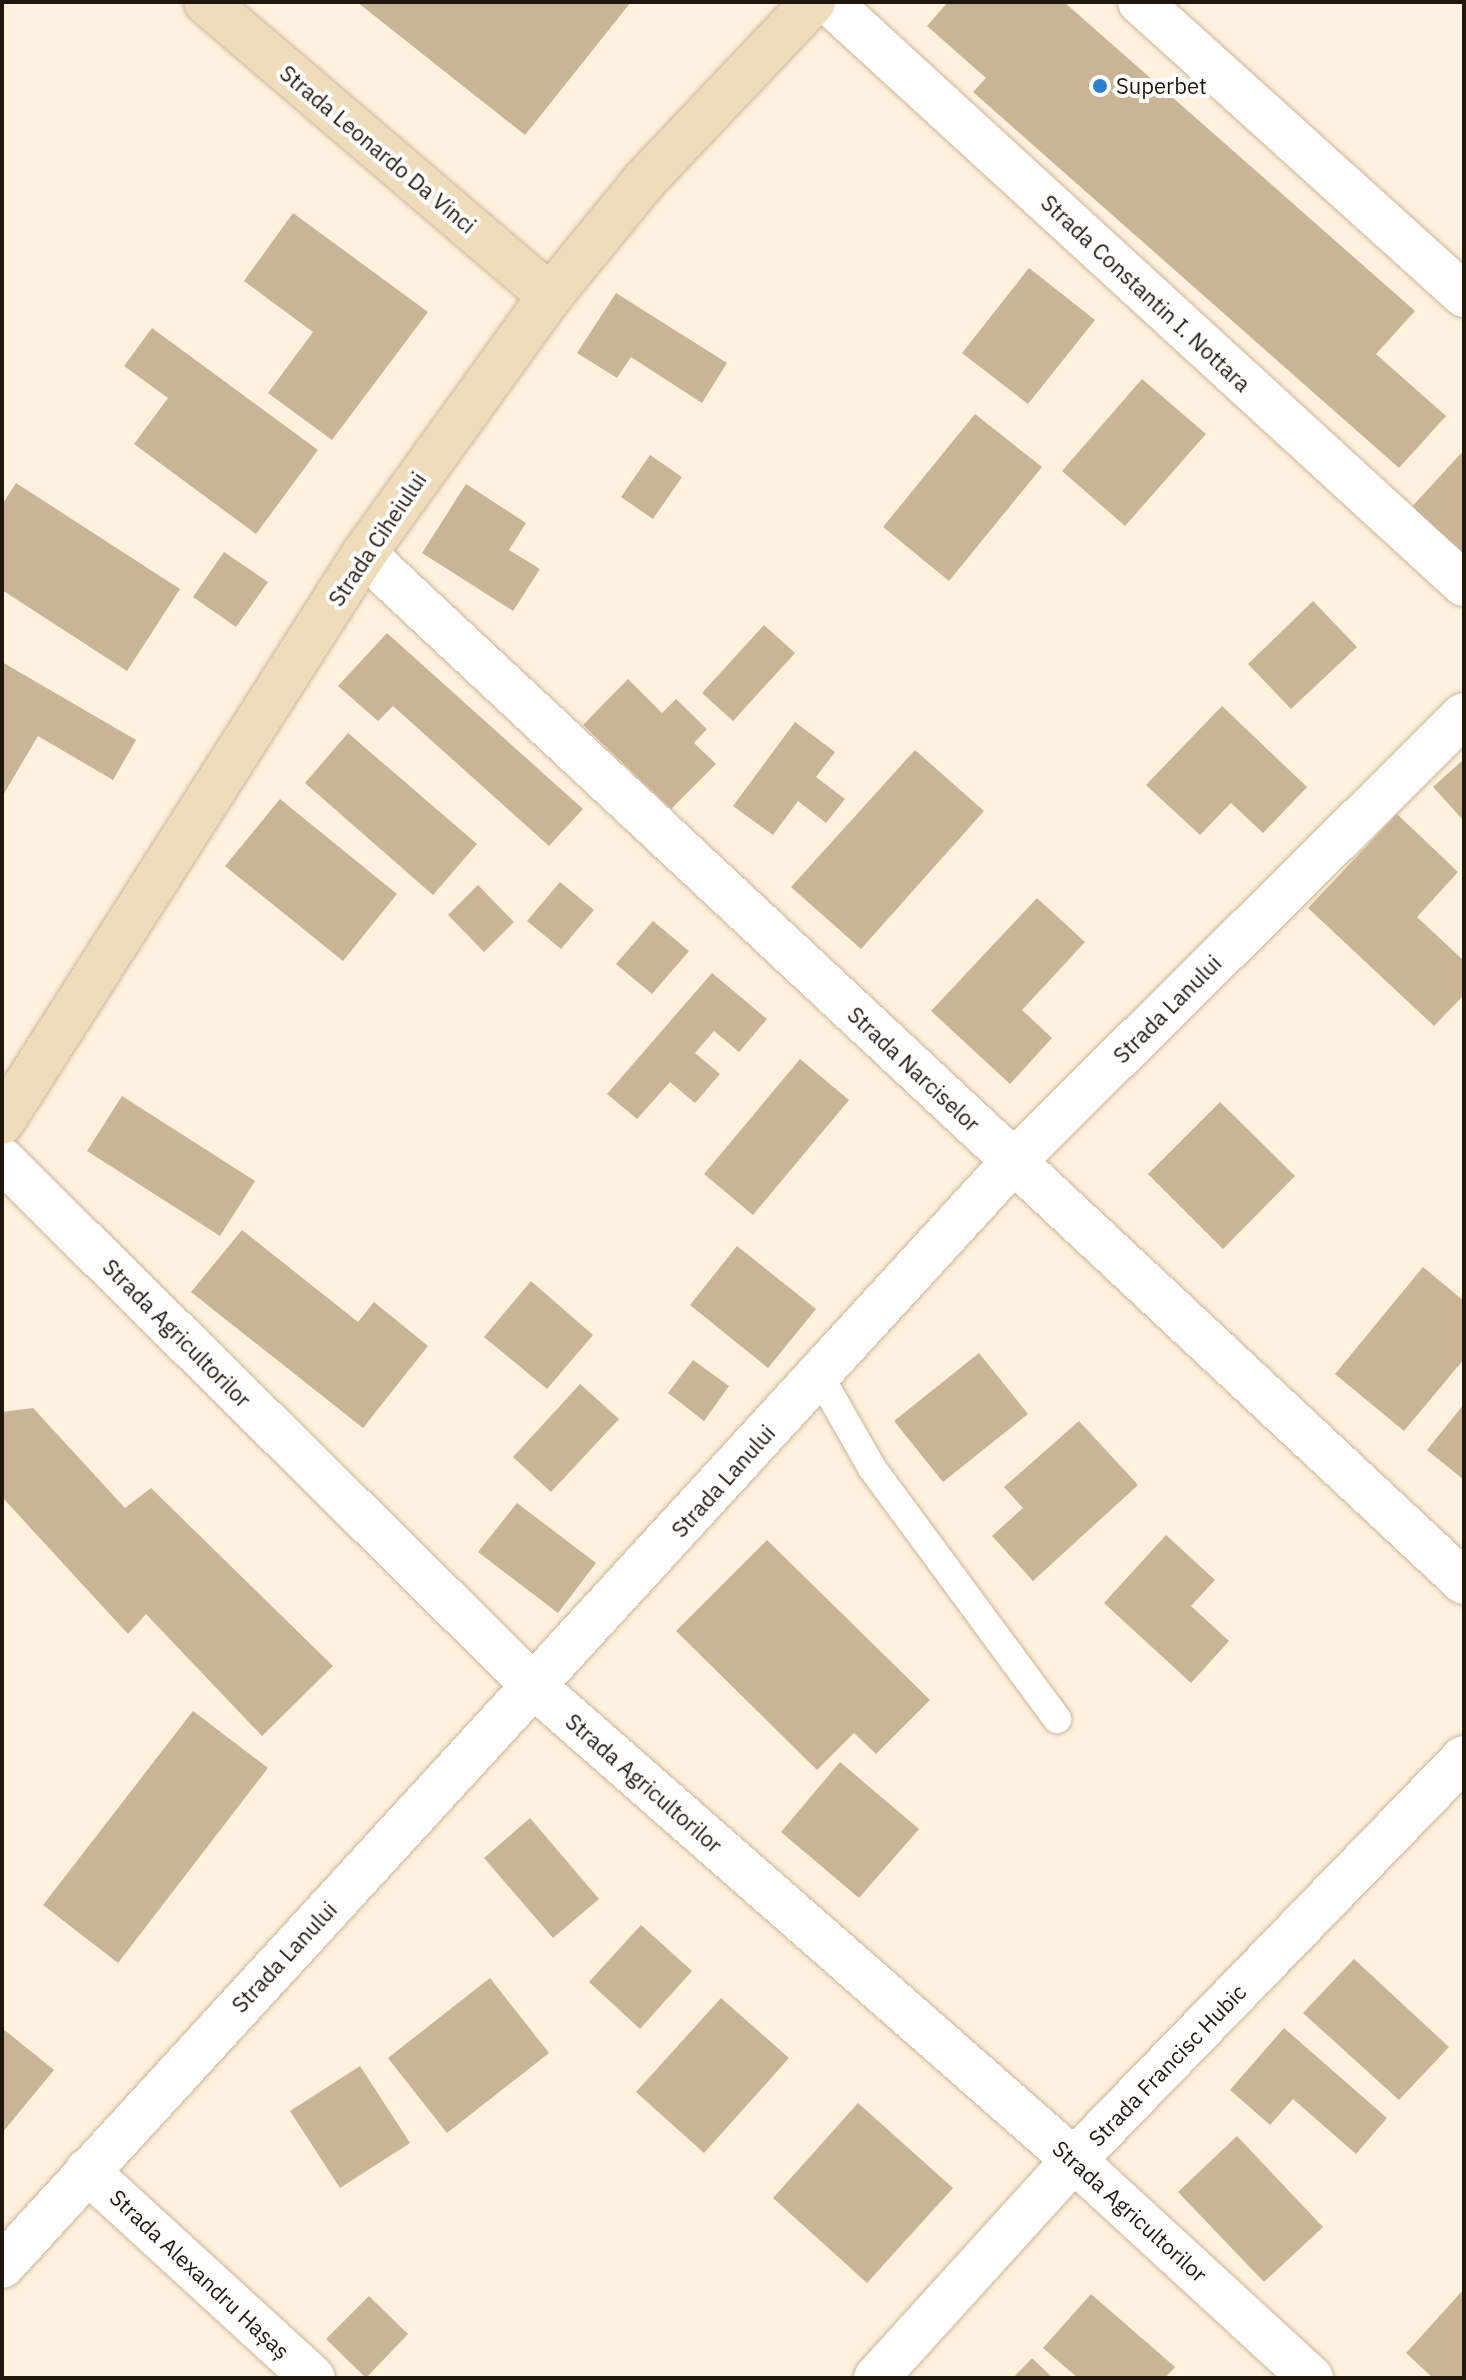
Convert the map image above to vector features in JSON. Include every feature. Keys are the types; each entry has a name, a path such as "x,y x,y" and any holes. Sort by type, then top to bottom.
{"street":[{"name":"Strada Leonardo Da Vinci","path":"206,2 550,296"},
{"name":"Strada Ciheiului","path":"2,1122 364,554 550,296 644,181 813,2"},
{"name":"Strada Constantin I. Nottara","path":"829,2 1464,584"},
{"path":"1140,2 1464,295"},
{"name":"Strada Narciselor","path":"364,554 1464,1582"},
{"name":"Strada Lanului","path":"2,2266 1013,1162 1464,715"},
{"name":"Strada Agricultorilor","path":"2,1160 535,1687 1074,2160 1311,2378"},
{"name":"Strada Francisc Hubic","path":"876,2378 1074,2160 1464,1758"},
{"name":"Strada Alexandru Hașaș","path":"87,2171 313,2378"}],"lane":[{"path":"819,1375 872,1468 1057,1719"}],"building":[{"path":"357,2 631,2 525,135"},
{"path":"948,2 1064,2 1415,311 1376,354 1446,416 1399,468 973,92 986,78 927,26"},
{"path":"293,213 428,312 332,440 268,393 313,332 244,281"},
{"path":"1029,268 1095,320 1028,404 962,353"},
{"path":"616,293 727,363 702,403 631,357 617,378 577,353"},
{"path":"152,328 318,450 256,534 134,444 168,398 124,366"},
{"path":"1142,379 1206,434 1125,526 1062,471"},
{"path":"975,414 1042,467 949,581 883,527"},
{"path":"1464,450 1464,560 1409,510"},
{"path":"650,455 682,477 653,519 621,497"},
{"path":"16,483 180,589 127,671 2,590 2,505"},
{"path":"466,484 526,523 509,550 540,569 513,611 422,553"},
{"path":"224,552 268,582 236,627 193,597"},
{"path":"1313,601 1357,647 1291,709 1248,664"},
{"path":"764,625 795,653 733,721 702,693"},
{"path":"387,633 583,809 549,846 393,706 378,721 338,686"},
{"path":"2,662 136,740 113,780 38,736 2,797"},
{"path":"628,679 662,713 676,699 707,729 694,743 716,764 671,809 583,725"},
{"path":"1222,706 1307,787 1263,833 1231,803 1200,835 1146,785"},
{"path":"795,722 835,752 816,777 845,799 826,823 798,801 773,835 733,806"},
{"path":"348,733 477,844 433,895 305,783"},
{"path":"915,750 984,811 861,949 791,887"},
{"path":"1464,759 1464,821 1433,787"},
{"path":"280,799 397,894 343,961 225,866"},
{"path":"1397,814 1458,872 1417,917 1464,961 1464,995 1434,1026 1308,908"},
{"path":"560,882 594,910 561,949 527,921"},
{"path":"478,885 514,922 484,952 448,915"},
{"path":"1037,898 1085,942 1022,1010 1052,1038 1010,1084 931,1011"},
{"path":"653,921 689,951 652,994 616,964"},
{"path":"712,973 767,1019 739,1052 714,1031 695,1053 720,1074 695,1103 670,1082 637,1119 607,1094"},
{"path":"800,1059 849,1100 753,1215 704,1174"},
{"path":"122,1096 255,1181 220,1236 87,1151"},
{"path":"1220,1102 1295,1176 1223,1249 1148,1174"},
{"path":"242,1230 358,1322 374,1302 428,1346 363,1428 191,1292"},
{"path":"737,1246 816,1309 768,1368 690,1305"},
{"path":"1423,1267 1464,1301 1464,1359 1404,1431 1335,1374"},
{"path":"531,1281 593,1335 547,1389 484,1337"},
{"path":"979,1353 1028,1414 943,1482 894,1421"},
{"path":"693,1360 729,1386 704,1421 668,1393"},
{"path":"580,1384 619,1419 551,1492 513,1457"},
{"path":"1464,1404 1464,1480 1427,1450"},
{"path":"33,1408 125,1508 151,1488 333,1666 262,1736 146,1614 128,1634 2,1497 2,1412"},
{"path":"1079,1421 1138,1485 1033,1581 992,1536 1023,1508 1004,1487"},
{"path":"517,1503 596,1563 558,1613 478,1552"},
{"path":"1166,1535 1215,1580 1191,1606 1229,1641 1191,1683 1104,1603"},
{"path":"767,1540 930,1700 876,1754 854,1733 817,1770 676,1631"},
{"path":"193,1711 268,1768 118,1963 43,1905"},
{"path":"840,1762 919,1829 859,1898 781,1832"},
{"path":"530,1818 599,1899 553,1938 484,1858"},
{"path":"641,1925 692,1971 640,2029 589,1982"},
{"path":"1354,1959 1449,2047 1399,2100 1303,2013"},
{"path":"490,1978 549,2053 447,2133 388,2058"},
{"path":"721,1998 789,2058 704,2153 636,2092"},
{"path":"2,2028 54,2070 2,2133"},
{"path":"1284,2028 1387,2118 1356,2154 1293,2099 1270,2125 1230,2090"},
{"path":"360,2066 410,2143 340,2188 290,2111"},
{"path":"858,2103 953,2188 867,2283 773,2198"},
{"path":"1237,2136 1323,2227 1264,2282 1178,2192"},
{"path":"1464,2289 1464,2378 1433,2378 1406,2353"},
{"path":"1091,2294 1175,2367 1165,2378 1078,2378 1043,2348"},
{"path":"369,2296 408,2334 366,2378 326,2339"},
{"path":"1032,2358 1053,2378 1013,2378"}],"place":[{"name":"Superbet","path":"1100,86"}]}
